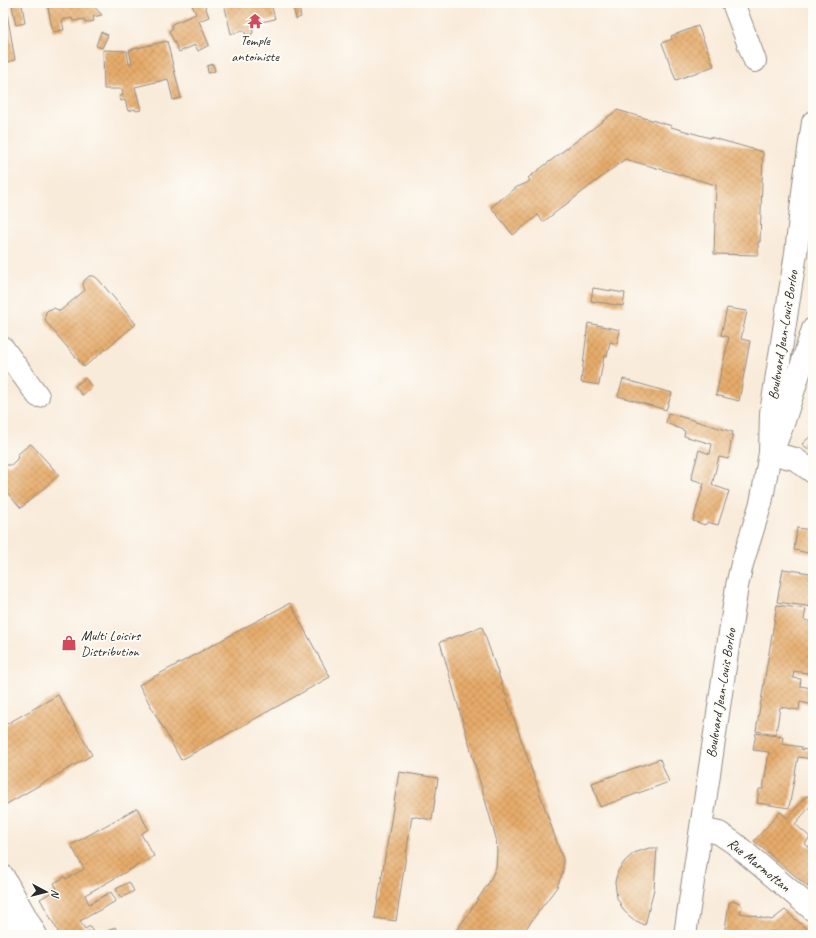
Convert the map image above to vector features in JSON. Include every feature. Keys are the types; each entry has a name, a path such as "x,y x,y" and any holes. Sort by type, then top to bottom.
{"main road":[{"path":"733,3 755,61"},
{"name":"Boulevard Jean-Louis Borloo","path":"685,935 737,586 742,564 763,496 770,454 771,413 791,285 813,122"},
{"name":"Boulevard Jean-Louis Borloo","path":"770,454 783,424 813,329"},
{"path":"3,348 38,396"},
{"path":"770,454 792,458 813,472"},
{"name":"Rue Marmottan","path":"701,829 715,831 734,843 813,910"},
{"path":"3,876 36,935"},
{"path":"3,909 18,935"}],"building":[{"path":"47,3 91,3 102,15 93,17 94,21 85,23 84,19 73,21 72,18 62,20 64,30 53,32"},
{"path":"204,3 209,17 199,21 209,45 198,51 195,45 179,52 169,31 172,29 172,24 196,14 192,5"},
{"name":"Temple antoiniste","path":"224,3 271,3 275,19 252,24 253,33 251,34 251,37 247,39 244,30 231,34"},
{"path":"292,3 298,3 301,17 296,19"},
{"path":"22,4 25,23 16,25 12,6"},
{"path":"6,7 15,60 3,63 3,8"},
{"path":"698,26 714,66 676,80 662,43 672,39 671,36"},
{"path":"101,32 108,35 102,48 96,46"},
{"path":"167,41 181,98 173,100 168,79 135,87 141,110 136,111 135,109 128,111 125,100 121,101 119,97 123,95 122,89 104,89 103,50 127,51 129,64 132,63 129,50"},
{"path":"213,64 215,71 208,73 207,66"},
{"path":"617,110 672,126 671,127 763,152 760,242 758,242 758,255 714,254 716,185 625,159 543,222 538,215 513,235 491,207 517,187 527,183 530,180 528,178"},
{"path":"89,276 94,276 98,279 136,324 84,367 46,322 45,317 48,310 54,308 60,311 85,290 83,285 84,281"},
{"path":"593,288 625,293 623,306 591,301"},
{"path":"727,308 747,311 741,339 750,341 739,401 716,395 729,337 721,335"},
{"path":"588,323 620,330 617,344 610,342 607,356 604,356 599,385 581,382"},
{"path":"85,378 92,387 82,395 75,386"},
{"path":"623,379 672,393 666,410 618,396"},
{"path":"668,413 733,432 728,459 719,457 712,485 729,491 718,525 707,522 705,525 693,521 704,483 691,479 699,450 710,454 712,444 684,436 685,431 666,423"},
{"path":"813,434 813,453 802,444"},
{"path":"30,444 59,475 21,508 3,488 3,467 6,465 11,465 17,459 18,454"},
{"path":"797,528 813,529 813,554 794,550"},
{"path":"783,569 810,573 809,581 813,582 813,607 777,602"},
{"path":"290,603 330,677 181,760 139,685"},
{"path":"777,605 806,609 804,620 813,622 813,640 811,639 810,647 813,647 813,674 794,671 793,678 801,679 800,686 812,688 813,705 800,702 799,710 780,707 776,734 756,731"},
{"path":"482,627 563,860 563,871 557,887 521,935 454,935 490,881 496,867 497,853 496,838 440,642"},
{"path":"58,695 92,755 5,805 3,801 3,726"},
{"path":"756,733 783,737 782,744 802,747 801,749 813,751 813,759 798,757 789,808 757,803 759,789 763,789 769,752 753,750"},
{"path":"660,759 669,782 600,807 592,783"},
{"path":"399,772 438,778 432,820 412,816 396,921 375,918"},
{"path":"806,796 813,797 813,803 795,824 810,837 805,844 809,847 813,843 813,891 754,841 780,812 788,818"},
{"path":"137,808 148,829 141,834 154,856 85,895 89,904 111,892 116,901 80,921 85,929 90,926 94,935 60,935 40,899 57,889 54,883 65,877 66,879 84,869 71,845"},
{"path":"649,848 657,848 654,889 645,925 634,920 624,911 617,898 615,882 618,871 625,861 634,853"},
{"path":"129,882 134,891 121,898 116,889"},
{"path":"733,901 738,902 742,906 740,913 772,920 785,910 808,930 804,935 792,935 771,931 770,935 724,935 729,903"},
{"path":"115,927 119,935 100,935 111,929"}],"place":[{"name":"Temple antoiniste","path":"255,21"},
{"name":"Multi Loisirs Distribution","path":"69,643"}]}
